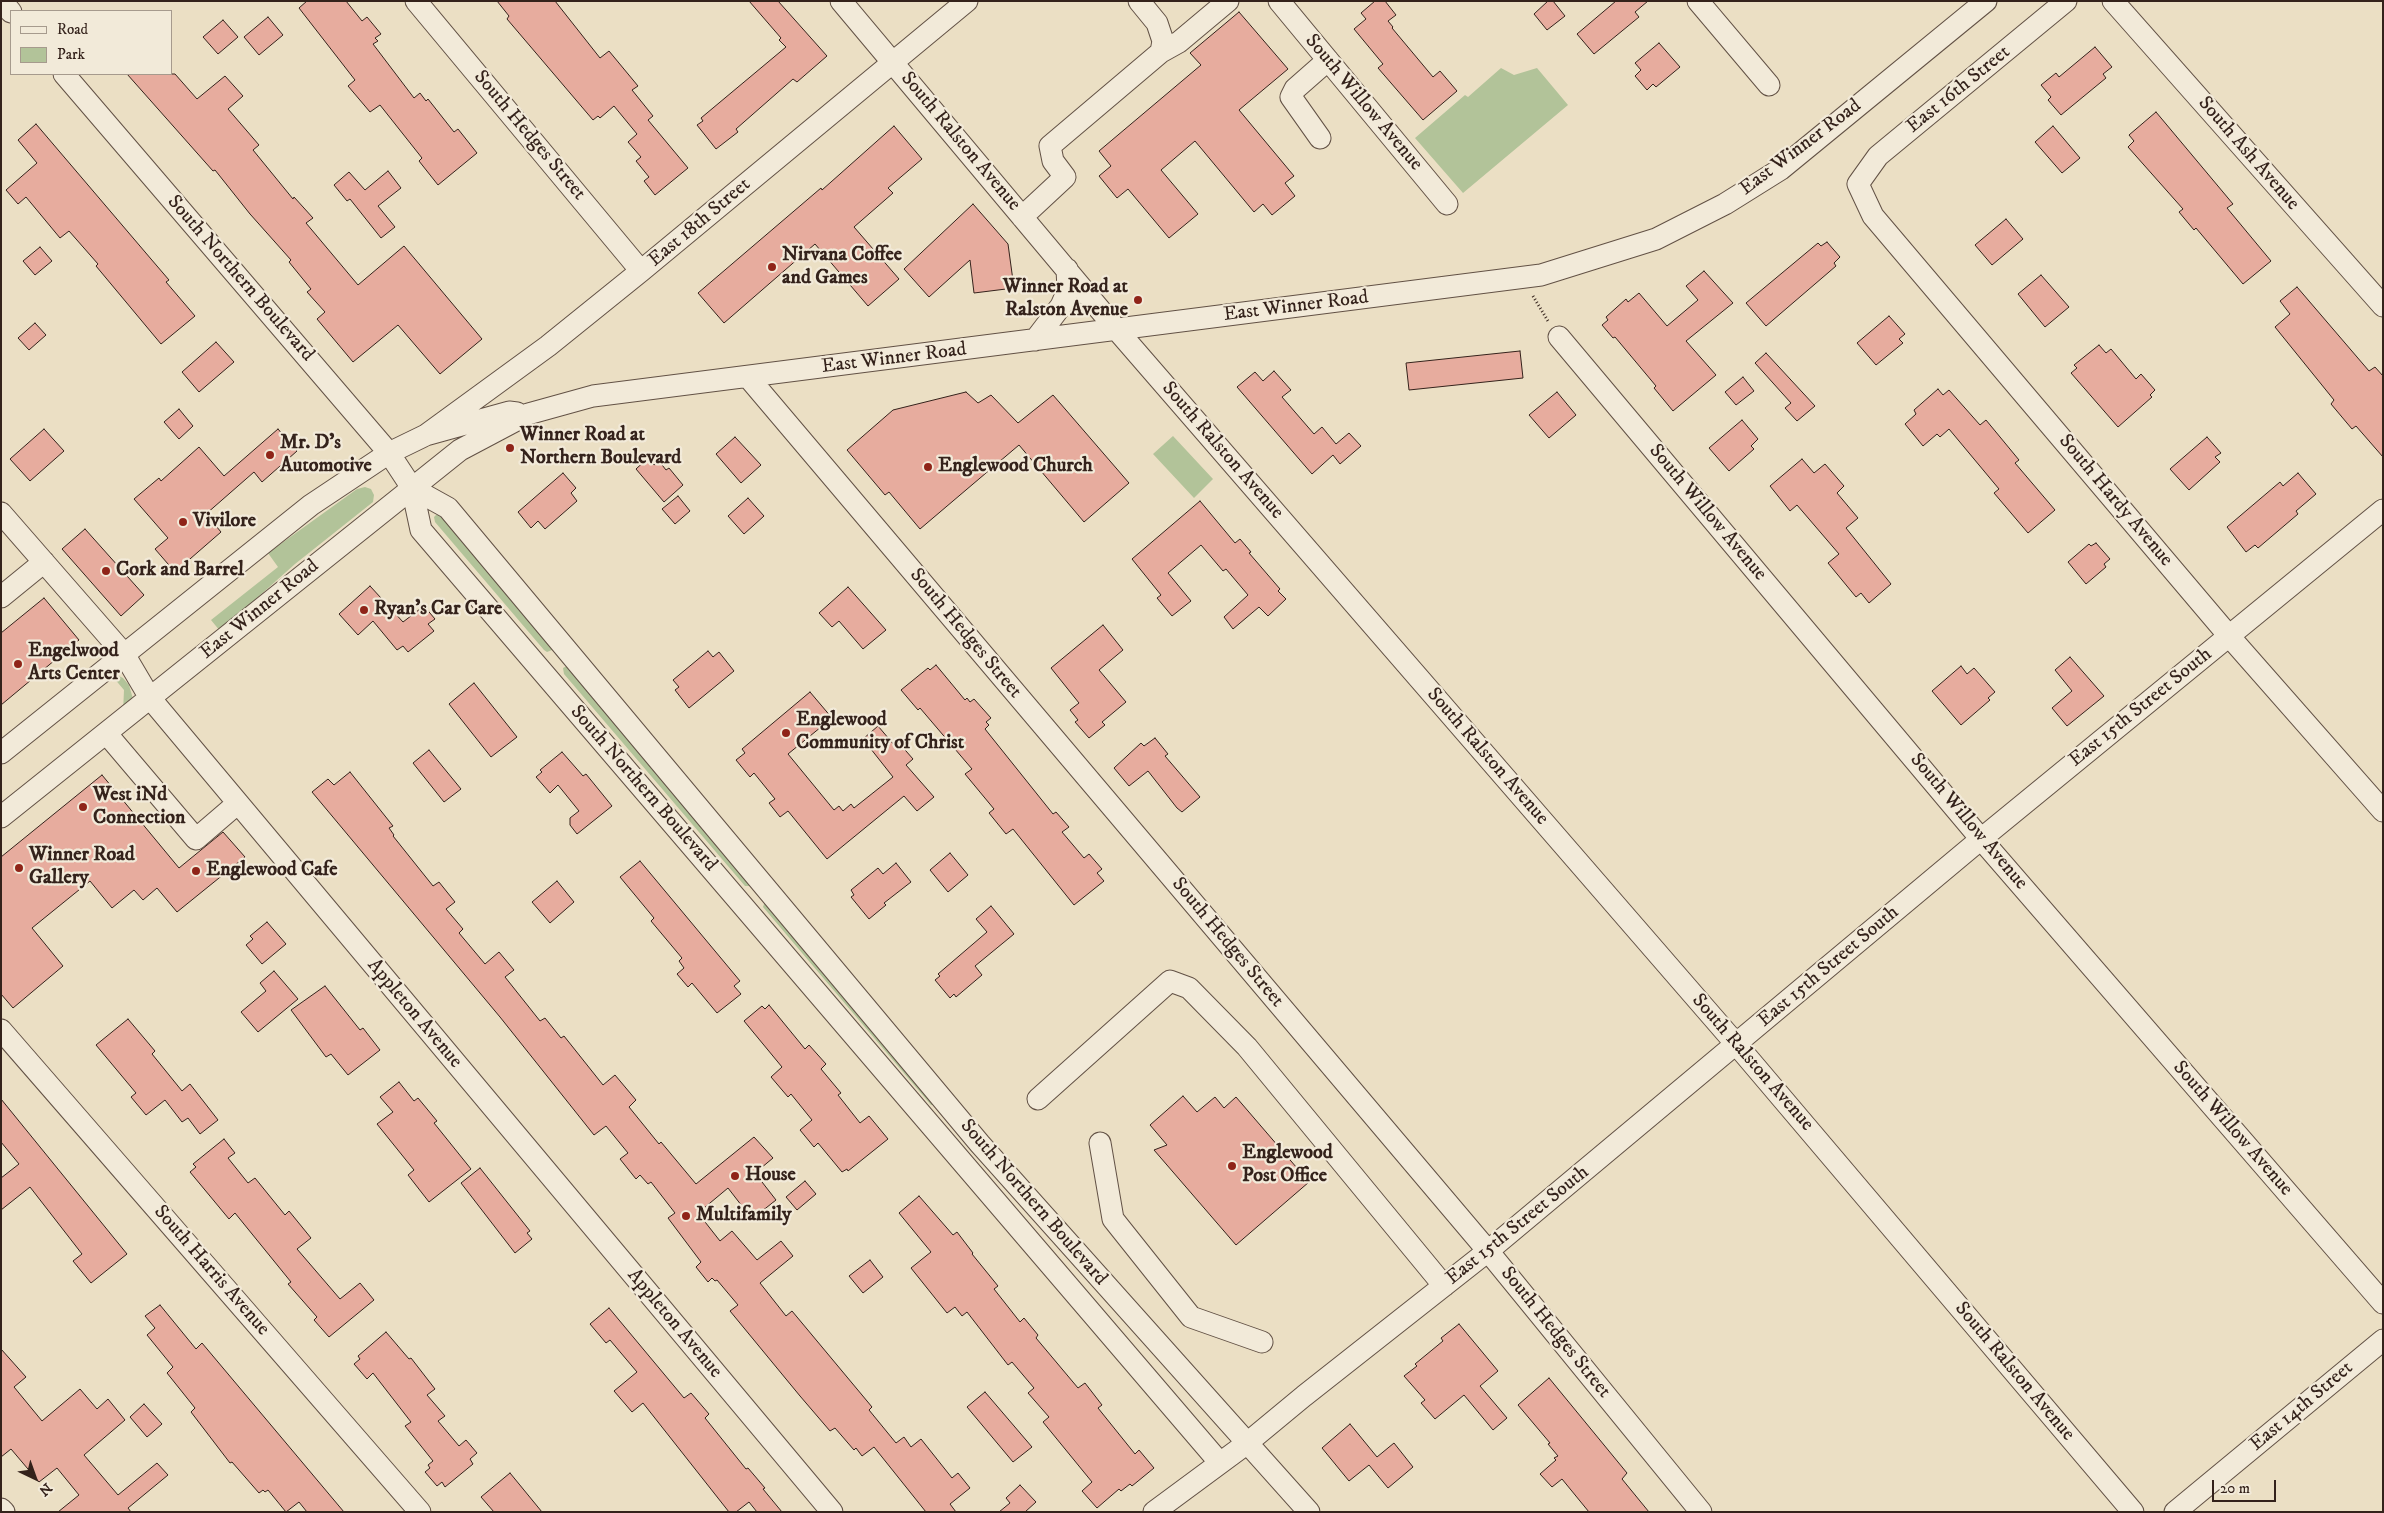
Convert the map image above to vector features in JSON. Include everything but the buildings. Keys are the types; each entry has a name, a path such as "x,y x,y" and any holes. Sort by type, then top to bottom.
{"street":[{"path":"2,1 10,11"},
{"name":"South Hedges Street","path":"416,1 641,272"},
{"name":"South Ralston Avenue","path":"841,1 1118,330 1736,1044 2133,1512"},
{"name":"East 18th Street","path":"426,435 548,346 641,272 967,1"},
{"path":"1138,1 1157,23 1163,41 1161,52"},
{"path":"1022,217 1065,177 1053,161 1050,146 1161,52 1179,42 1228,1"},
{"name":"South Willow Avenue","path":"1279,1 1447,204"},
{"path":"1698,1 1769,85"},
{"name":"East Winner Road","path":"1,817 460,450 528,414 593,396 1541,275 1656,239 1725,204 1780,169 1986,1"},
{"name":"East 16th Street","path":"1858,184 1878,156 2066,1"},
{"name":"South Ash Avenue","path":"2113,1 2383,306"},
{"path":"1320,138 1291,97 1295,89 1328,60"},
{"name":"South Northern Boulevard","path":"65,75 389,453 412,488 421,530 1220,1463"},
{"name":"South Hardy Avenue","path":"1858,184 1873,216 2229,636 2383,811"},
{"path":"1035,340 1061,306 1068,290 1067,269"},
{"name":"South Willow Avenue","path":"1558,337 1981,839 2383,1303"},
{"name":"South Hedges Street","path":"748,377 1488,1251 1701,1512"},
{"name":"East Winner Road","path":"1,753 310,505 389,453 426,435 509,412 528,414"},
{"name":"South Northern Boulevard","path":"412,488 448,508 980,1144 1246,1444 1309,1512"},
{"name":"East 15th Street South","path":"1154,1512 1246,1444 1488,1251 1981,839 2383,510"},
{"name":"Appleton Avenue","path":"3,519 44,562 124,654 150,698 832,1512"},
{"path":"1,597 44,562"},
{"path":"542,671 567,650"},
{"path":"106,733 196,838 238,803"},
{"path":"744,907 765,888"},
{"path":"1038,1099 1170,981 1189,988 1247,1047 1444,1286"},
{"name":"South Harris Avenue","path":"1,1030 420,1512"},
{"path":"1100,1143 1113,1219 1185,1310 1191,1317 1262,1342"},
{"name":"East 14th Street","path":"2175,1512 2383,1340"}],"path":[{"path":"1533,295 1539,308"}],"green space":[{"path":"1501,68 1514,75 1537,68 1568,105 1463,193 1415,138 1465,95 1468,97"},
{"path":"1173,436 1213,479 1194,498 1153,454"},
{"path":"365,487 371,489 374,495 373,502 295,564 220,631 211,620 278,567 268,553 357,489"},
{"path":"440,515 552,647 552,650 547,652 544,650 435,522 434,517"},
{"path":"567,666 751,886 745,886 564,674 563,668"},
{"path":"117,675 123,678 129,685 133,699 123,712 124,690 113,677"},
{"path":"765,901 936,1105 931,1105 763,907"}],"place":[{"name":"Nirvana Coffee and Games","path":"772,267"},
{"name":"Winner Road at Ralston Avenue","path":"1138,300"},
{"name":"Winner Road at Northern Boulevard","path":"510,448"},
{"name":"Mr. D's Automotive","path":"270,455"},
{"name":"Englewood Church","path":"928,467"},
{"name":"Vivilore","path":"183,522"},
{"name":"Cork and Barrel","path":"106,571"},
{"name":"Ryan's Car Care","path":"364,610"},
{"name":"Engelwood Arts Center","path":"18,664"},
{"name":"Englewood Community of Christ","path":"786,733"},
{"name":"West iNd Connection","path":"83,807"},
{"name":"Winner Road Gallery","path":"19,868"},
{"name":"Englewood Cafe","path":"196,871"},
{"name":"Englewood Post Office","path":"1232,1166"},
{"name":"House","path":"735,1176"},
{"name":"Multifamily","path":"686,1216"}]}
